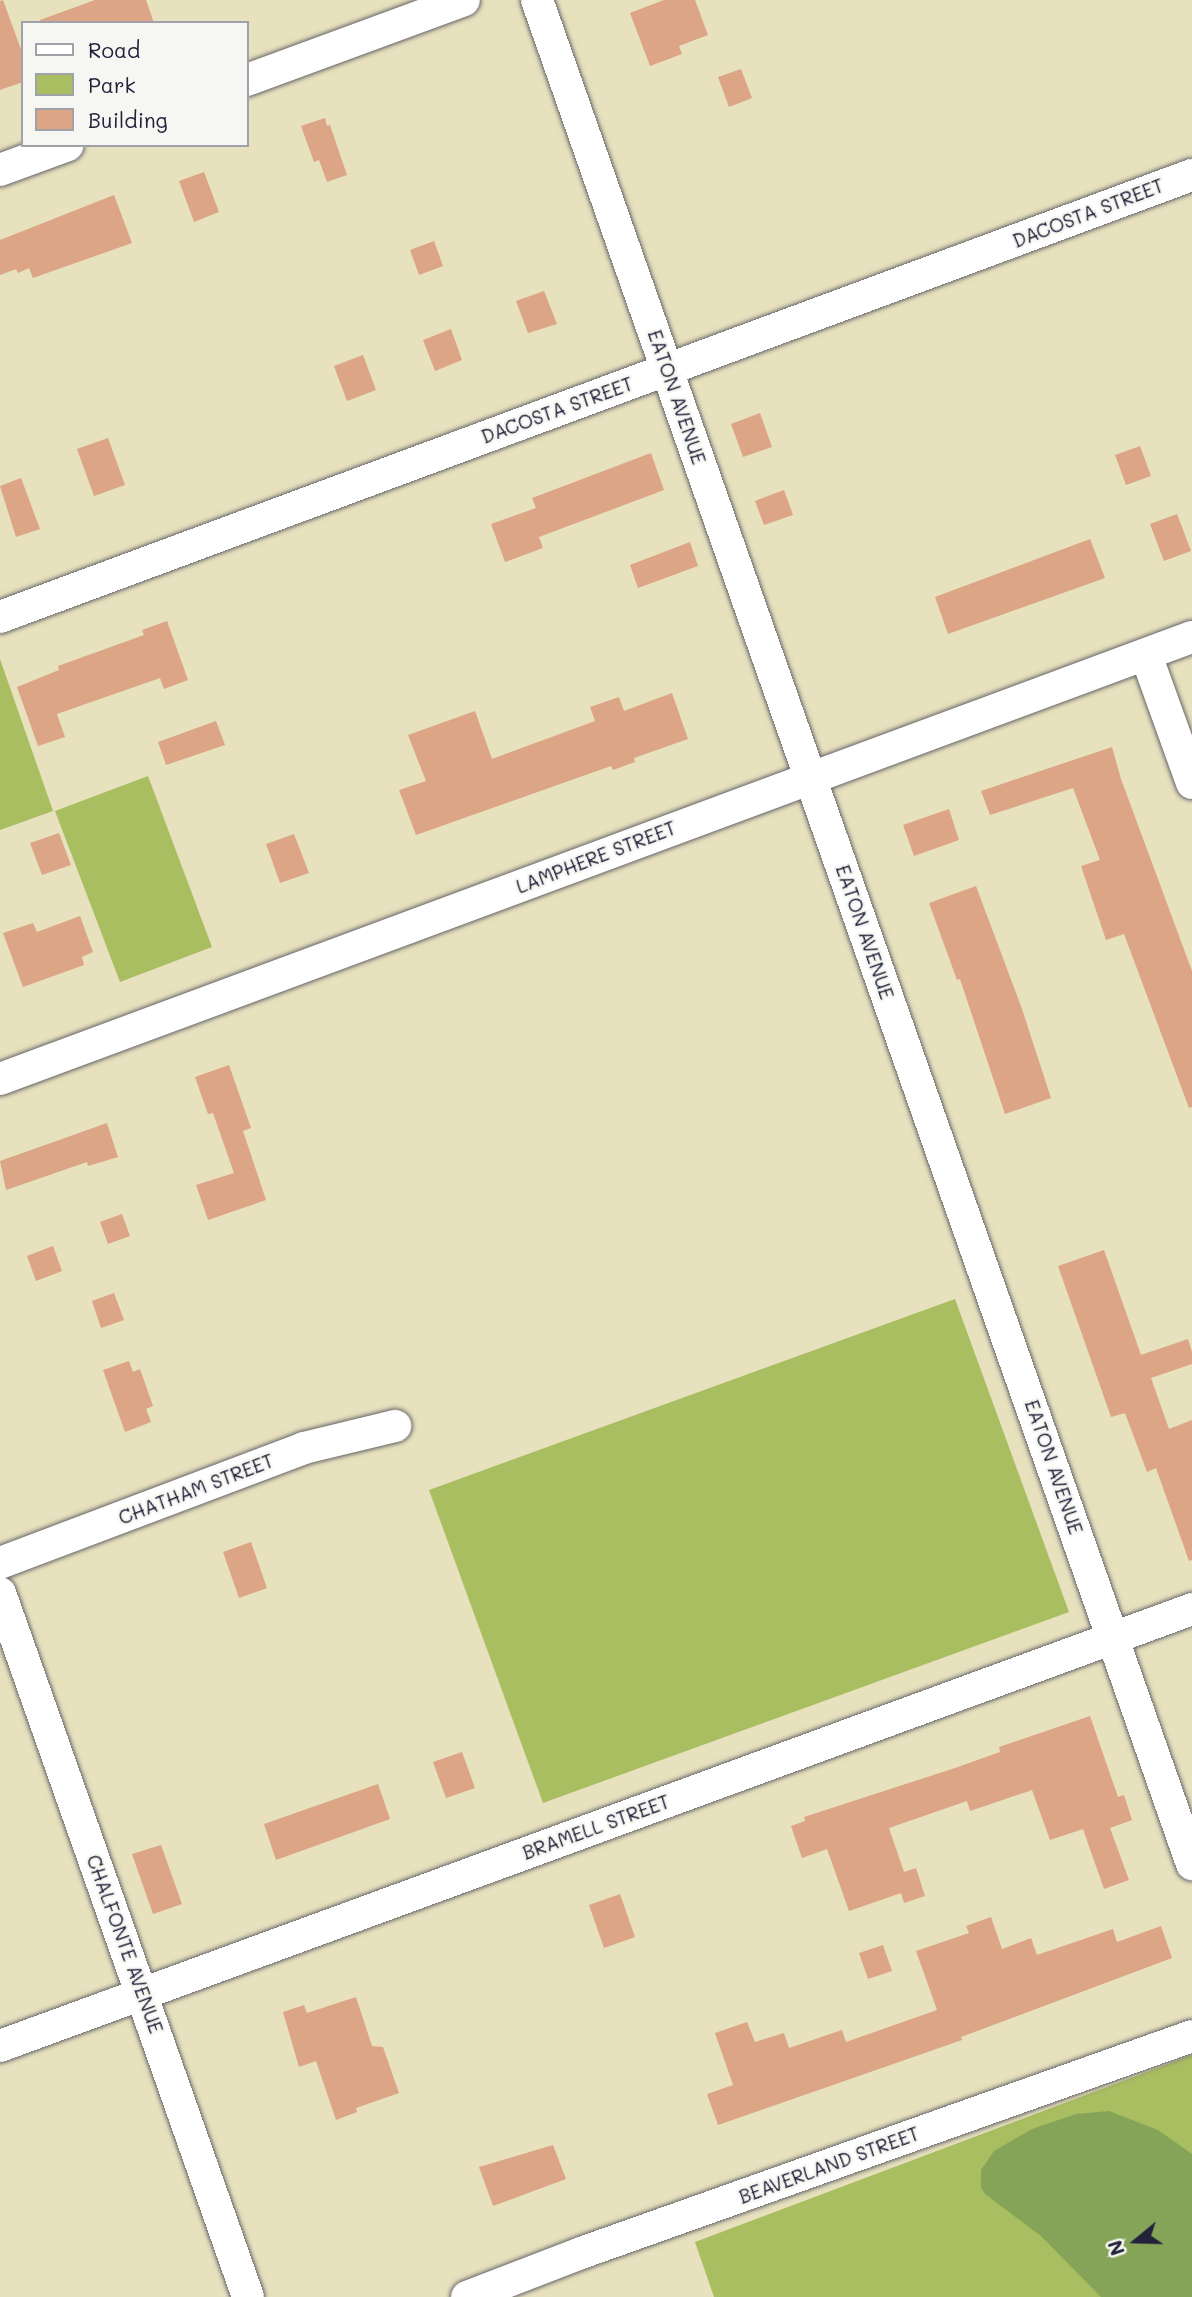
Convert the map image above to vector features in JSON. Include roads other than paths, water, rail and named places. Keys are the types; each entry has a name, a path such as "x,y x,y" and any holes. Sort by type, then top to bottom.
{"street":[{"path":"248,80 464,0"},
{"name":"EATON AVENUE","path":"537,0 1192,1864"},
{"path":"0,170 63,147"},
{"name":"DACOSTA STREET","path":"0,617 1192,175"},
{"name":"LAMPHERE STREET","path":"0,1079 1192,637"},
{"path":"1146,655 1192,783"},
{"name":"CHATHAM STREET","path":"0,1563 304,1448 395,1426"},
{"name":"CHALFONTE AVENUE","path":"0,1592 248,2297"},
{"name":"BRAMELL STREET","path":"0,2046 1192,1609"},
{"name":"BEAVERLAND STREET","path":"467,2297 581,2253 1192,2036"}]}
